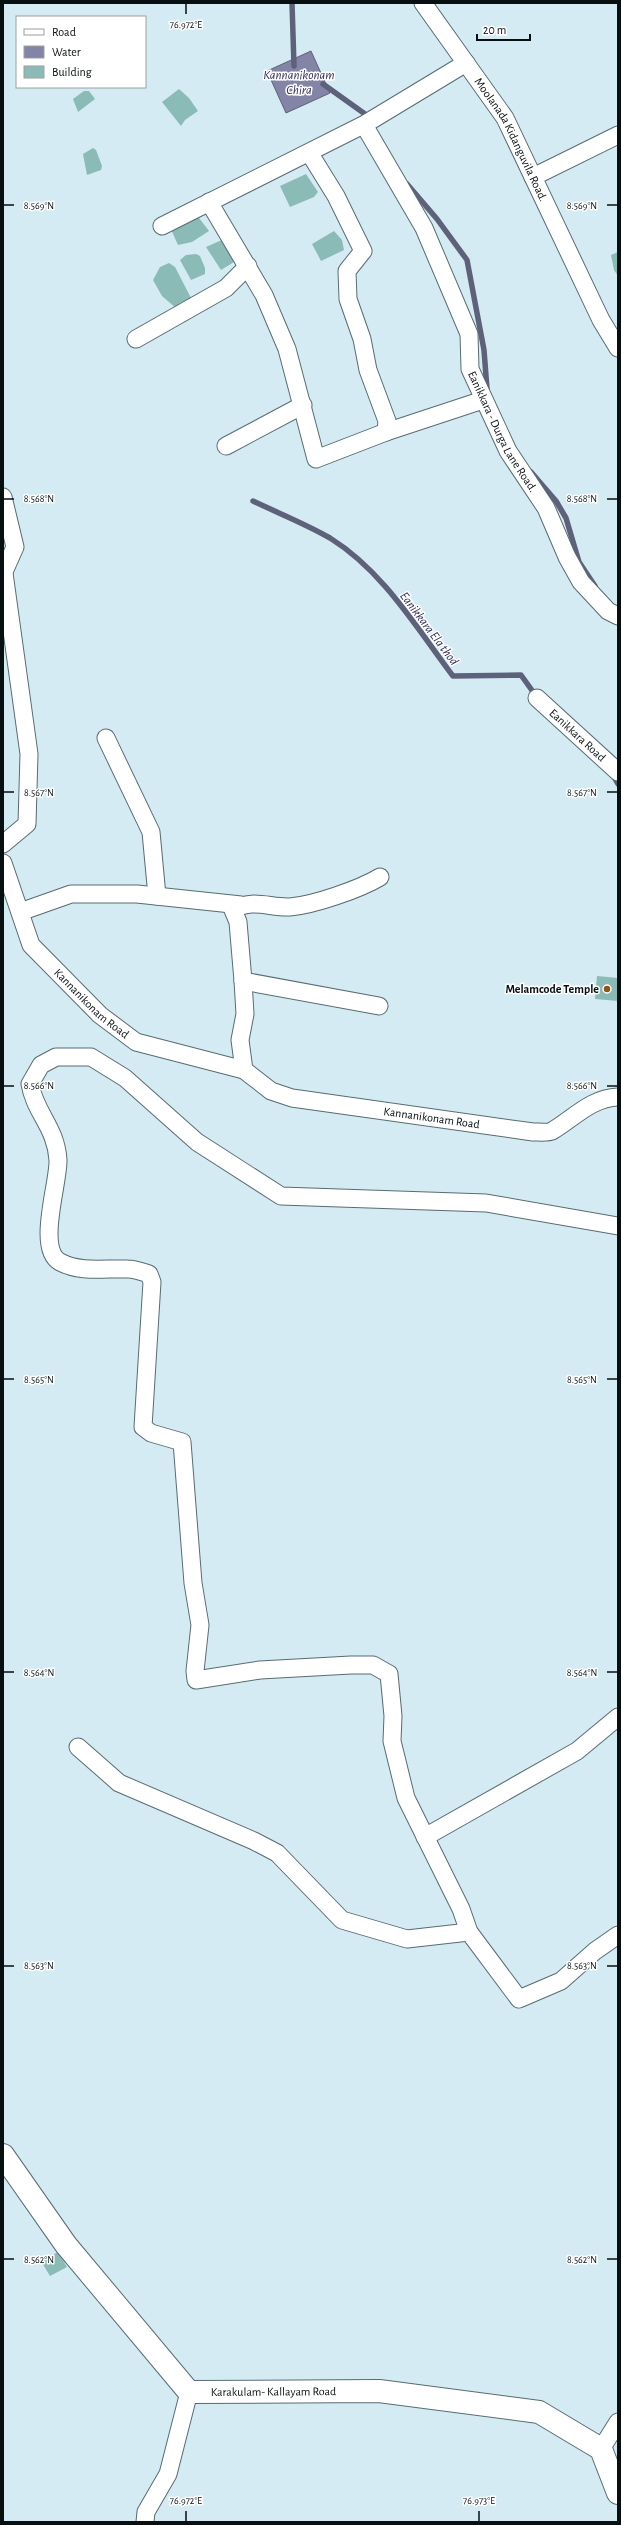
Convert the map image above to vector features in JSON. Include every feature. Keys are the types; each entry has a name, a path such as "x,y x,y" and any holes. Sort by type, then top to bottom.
{"street":[{"name":"Moolanada Kidanguvila Road.","path":"423,3 505,118 601,320 618,348"},
{"path":"162,226 310,154 369,122 466,63"},
{"name":"Eanikkara - Durga Lane Road.","path":"369,122 424,228 470,334 470,369 483,400 508,451 546,508 567,557 581,582 608,611 618,616"},
{"path":"533,177 618,135"},
{"path":"310,154 336,196 363,251 347,271 348,299 362,339 368,370 387,421 386,432"},
{"path":"209,202 248,266 288,349 316,459 386,432 483,400"},
{"path":"136,339 226,288 248,266"},
{"path":"226,446 303,405"},
{"path":"3,497 15,547 3,574 29,754 27,824 3,844"},
{"name":"Eanikkara Road","path":"537,698 618,772"},
{"path":"106,738 151,832 157,896"},
{"name":"Kannanikonam Road","path":"3,863 31,945 76,992 136,1042 244,1070 271,1091 292,1098 533,1132 551,1132 591,1105 607,1097 618,1097"},
{"path":"20,912 71,894 157,896 241,905 253,903 290,907 322,901 380,877"},
{"path":"241,905 233,910 238,922 243,981 245,1014 240,1040 244,1070"},
{"path":"243,981 379,1006"},
{"path":"618,1226 486,1203 281,1196 197,1142 125,1078 91,1057 56,1057 41,1065 30,1084 33,1099 52,1129 58,1160 48,1246 58,1261 75,1268 130,1269 149,1274 152,1282 143,1427 151,1433 182,1442 193,1583 200,1625 195,1671 196,1680 260,1670 351,1665 373,1665 389,1674 393,1716 392,1741 406,1798 461,1909 469,1932 519,1999 561,1981 595,1951 618,1935"},
{"path":"425,1837 577,1751 618,1717"},
{"path":"78,1747 119,1783 277,1853 342,1920 407,1939 469,1932"},
{"path":"3,2155 66,2245 189,2392 168,2474 146,2512 144,2522"},
{"name":"Karakulam- Kallayam Road","path":"189,2392 379,2391 539,2412 601,2449"},
{"path":"618,2422 601,2449 618,2493"}],"water":[{"name":"Kannanikonam Chira","path":"311,51 330,93 286,113 267,71"}],"building":[{"path":"179,89 189,98 198,111 185,120 181,126 162,102"},
{"path":"84,91 89,91 95,99 78,112 73,99"},
{"path":"93,148 96,150 102,166 101,170 87,175 83,154"},
{"path":"306,174 318,192 314,197 290,207 280,186"},
{"path":"196,214 209,231 192,242 178,245 170,227"},
{"path":"334,231 342,240 344,250 321,261 312,244"},
{"path":"224,239 234,262 221,270 206,247"},
{"path":"618,252 618,276 614,270 611,255"},
{"path":"196,254 200,256 205,268 205,274 191,280 180,260 186,255"},
{"path":"169,263 175,267 191,298 180,303 176,308 162,296 153,280 160,267"},
{"name":"Melamcode Temple","path":"597,976 618,978 618,1001 595,999"},
{"path":"58,2252 67,2267 50,2276 41,2261"}],"waterway":[{"path":"292,3 294,66"},
{"path":"323,84 365,114 367,119"},
{"path":"407,184 437,219 467,260 484,350 487,389"},
{"path":"531,472 556,501 566,518 579,562 595,586"},
{"name":"Eanikkara Ela thod","path":"253,501 302,523 330,538 349,551 398,601 453,676 521,675 536,696"},
{"name":"Eanikkara Ela thod","path":"613,775 618,784"}],"place":[{"name":"Melamcode Temple","path":"607,989"}]}
